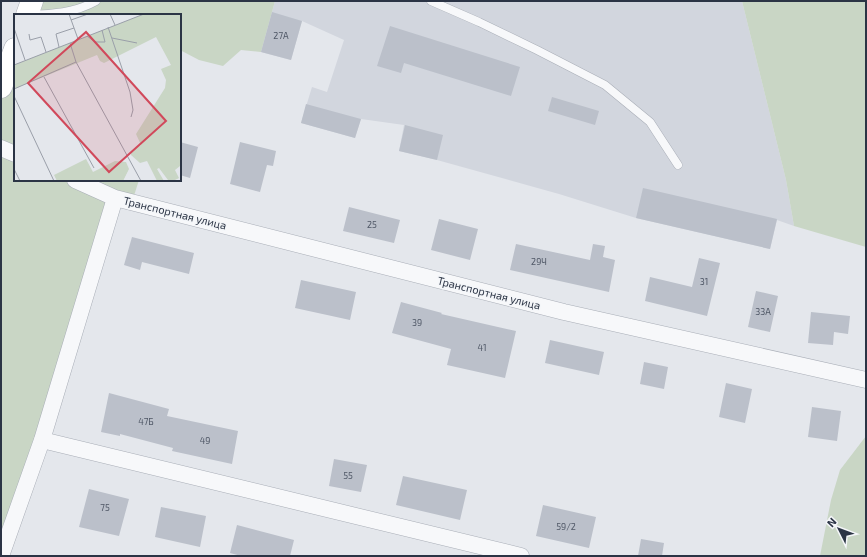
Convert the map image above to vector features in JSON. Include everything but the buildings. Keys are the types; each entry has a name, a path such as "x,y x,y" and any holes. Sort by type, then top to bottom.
{"main road":[{"path":"27,14 32,1"},
{"path":"2,80 14,51"}],"street":[{"path":"1,148 14,154"},
{"name":"Транспортная улица","path":"77,181 115,198 564,312 866,380"},
{"name":"Транспортная улица","path":"1,556 42,440 115,198"},
{"path":"42,440 521,556"}],"lane":[{"path":"42,14 70,11 96,1"},
{"path":"431,1 479,22 605,85 650,122 678,166"}],"shaded area":[{"path":"275,1 742,1 786,180 794,226 777,220 770,249 636,218 559,194 399,151 404,125 361,119 355,138 301,123 312,87 327,92 344,40 302,21 291,60 261,52"}],"green space":[{"path":"32,1 275,1 261,52 241,50 223,66 199,60 181,51 181,14 27,14"},
{"path":"742,1 866,1 866,247 794,226 786,180"},
{"path":"14,52 14,181 139,181 132,202 115,198 1,556 1,87"},
{"path":"866,436 866,556 820,556 831,500 840,470"}]}
